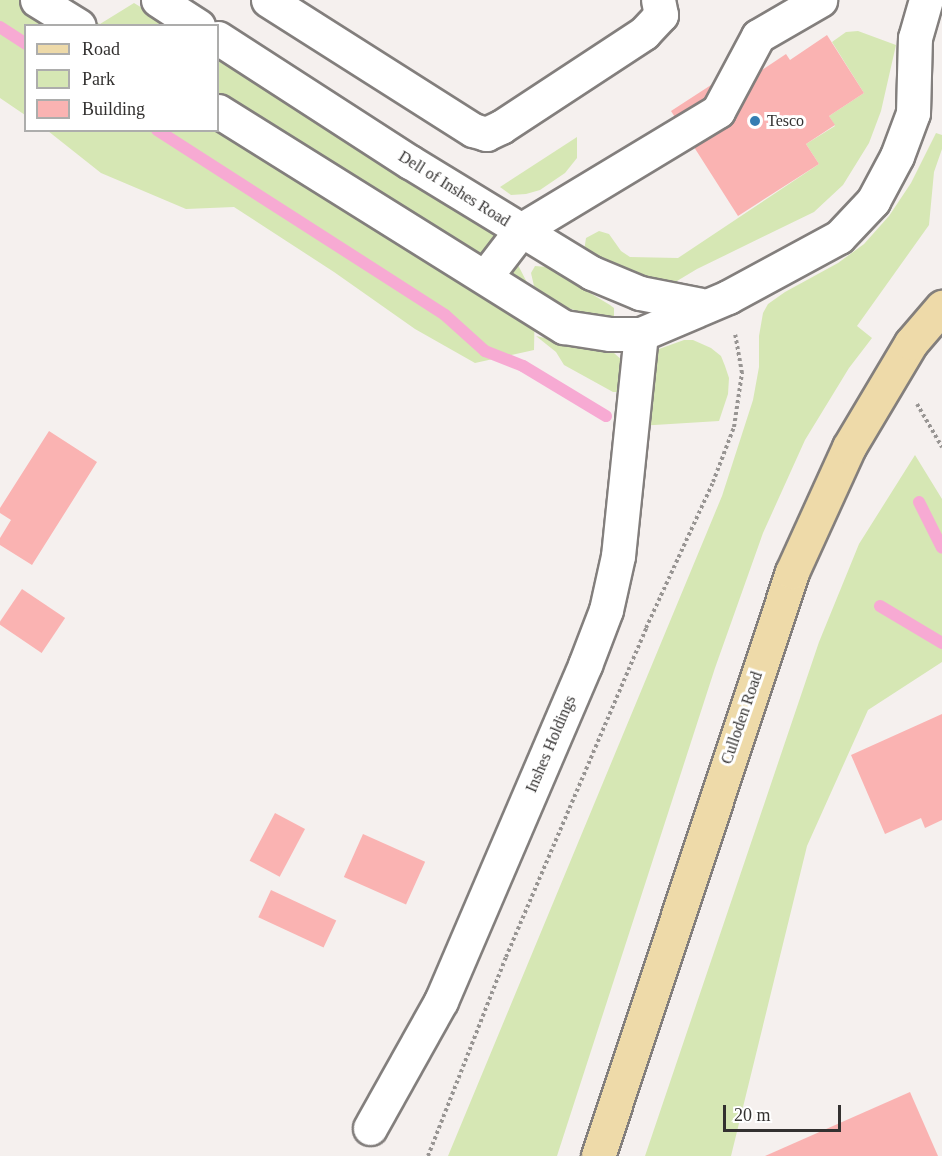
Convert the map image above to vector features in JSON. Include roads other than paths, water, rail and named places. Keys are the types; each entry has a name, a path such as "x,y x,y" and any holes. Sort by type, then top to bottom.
{"main road":[{"name":"Culloden Road","path":"598,1156 792,572 849,447 911,343 942,307"}],"street":[{"path":"37,0 76,24"},
{"path":"158,0 195,24"},
{"path":"268,0 473,130 486,134 501,128 644,33 661,15 658,0"},
{"path":"485,277 520,230 718,111 758,36 820,0"},
{"path":"219,112 564,327 610,334 641,333 706,306 839,237 873,201 897,156 913,113 915,38 926,0"},
{"name":"Dell of Inshes Road","path":"219,39 520,230 592,273 640,293 706,306"},
{"name":"Inshes Holdings","path":"370,1128 441,1001 585,665 606,610 618,556 641,333"}],"waterway":[{"path":"0,27 24,43"},
{"path":"160,132 445,315 485,351 523,366 606,416"},
{"path":"919,502 942,548"},
{"path":"880,606 942,643"}],"place":[{"name":"Tesco","path":"755,121"}]}
